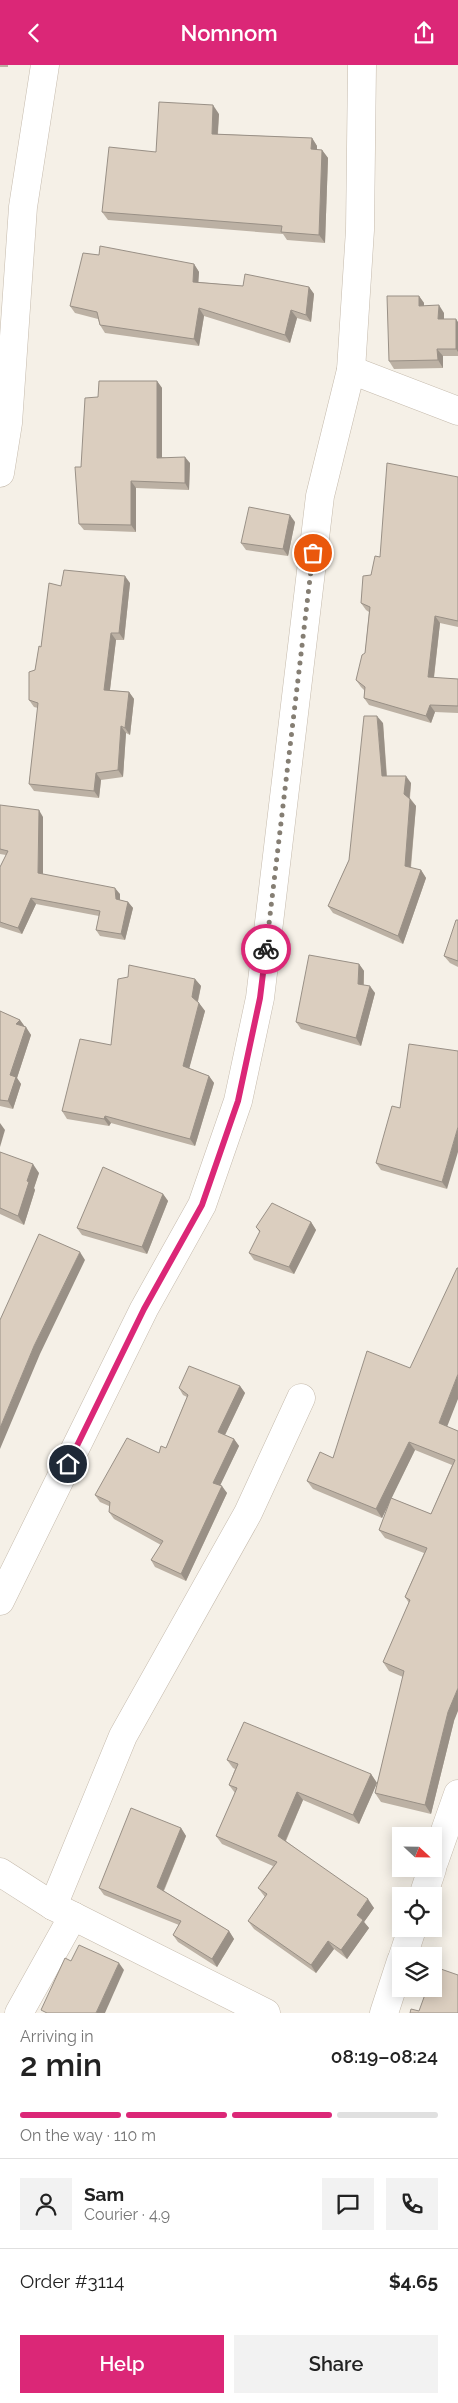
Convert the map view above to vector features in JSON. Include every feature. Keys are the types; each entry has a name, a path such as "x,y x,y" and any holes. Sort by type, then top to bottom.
{"street":[{"path":"0,473 8,423 23,207 45,65"},
{"path":"0,1601 144,1309 202,1205 238,1101 260,998 320,496 351,370 360,230 362,65"},
{"path":"351,370 458,411"},
{"path":"19,2013 63,1911 123,1736 248,1513 301,1398"},
{"path":"442,1839 458,1794"},
{"path":"0,1872 63,1911 266,2013"},
{"path":"384,2013 392,1989"}],"building":[{"path":"159,102 213,105 212,134 312,138 311,149 322,150 319,235 281,232 282,226 102,212 109,147 156,152"},
{"path":"100,246 194,264 193,282 243,286 245,274 309,287 306,315 291,310 285,335 199,308 194,339 100,325 97,312 70,306 83,253 99,255"},
{"path":"387,296 419,296 419,306 439,305 438,319 456,319 456,349 437,349 438,360 389,361"},
{"path":"99,381 157,381 157,458 185,457 185,483 131,481 131,525 79,524 75,467 81,467 85,398 98,397"},
{"path":"387,463 458,477 458,621 435,616 428,677 458,679 458,706 430,705 426,716 364,698 365,687 356,680 362,655 365,653 370,607 361,603 363,576 371,575 375,556 380,557"},
{"path":"249,507 290,515 283,549 241,543"},
{"path":"64,570 125,576 119,633 111,633 104,690 129,692 125,728 121,726 118,770 96,773 94,791 29,784 38,703 29,700 29,672 35,670 39,646 41,647 49,583 61,586"},
{"path":"364,716 377,716 382,776 406,776 404,794 410,799 405,866 421,870 398,936 328,906 349,860"},
{"path":"0,805 39,810 38,873 115,888 116,899 128,902 121,934 96,930 100,911 31,898 18,928 0,922 0,867 8,851 0,849"},
{"path":"456,920 458,920 458,961 444,956"},
{"path":"309,955 359,964 358,984 370,986 356,1038 296,1022"},
{"path":"129,965 195,979 192,997 199,1003 183,1066 209,1076 190,1139 105,1116 104,1119 62,1111 80,1039 111,1045 118,979 128,977"},
{"path":"0,1011 20,1020 16,1024 26,1027 10,1075 16,1077 8,1101 0,1100"},
{"path":"409,1044 458,1051 458,1127 442,1182 376,1163 392,1106 400,1108"},
{"path":"0,1152 33,1164 18,1216 0,1208"},
{"path":"103,1167 163,1194 142,1247 77,1228"},
{"path":"272,1203 311,1222 289,1267 249,1253 260,1231 256,1227"},
{"path":"39,1234 80,1252 34,1346 0,1428 0,1320"},
{"path":"457,1268 458,1374 439,1423 458,1431 458,1688 448,1712 425,1805 375,1793 404,1671 383,1662 410,1600 405,1597 427,1548 379,1530 391,1498 431,1514 455,1460 409,1442 376,1509 307,1481 320,1452 333,1458 367,1351 410,1368"},
{"path":"189,1366 240,1386 218,1432 234,1439 213,1483 222,1486 181,1574 151,1560 163,1541 109,1512 110,1502 95,1495 127,1438 159,1453 161,1446 166,1448 188,1395 179,1388"},
{"path":"244,1722 371,1774 353,1815 297,1792 278,1836 368,1899 357,1915 363,1920 341,1950 328,1941 311,1965 248,1921 267,1894 258,1888 277,1862 216,1836 237,1788 229,1785 238,1764 227,1760"},
{"path":"131,1808 181,1828 157,1887 229,1931 212,1959 173,1935 181,1921 99,1888"},
{"path":"79,1945 119,1963 96,2013 47,2013 41,2010 65,1958 71,1961"},
{"path":"442,1969 458,1975 458,2013 410,2013 411,2009 419,2011 424,1997 442,1997"}],"way so far":[{"path":"266,949 313,553"}],"route":[{"path":"68,1464 144,1309 202,1205 238,1101 260,998 266,949"}]}
